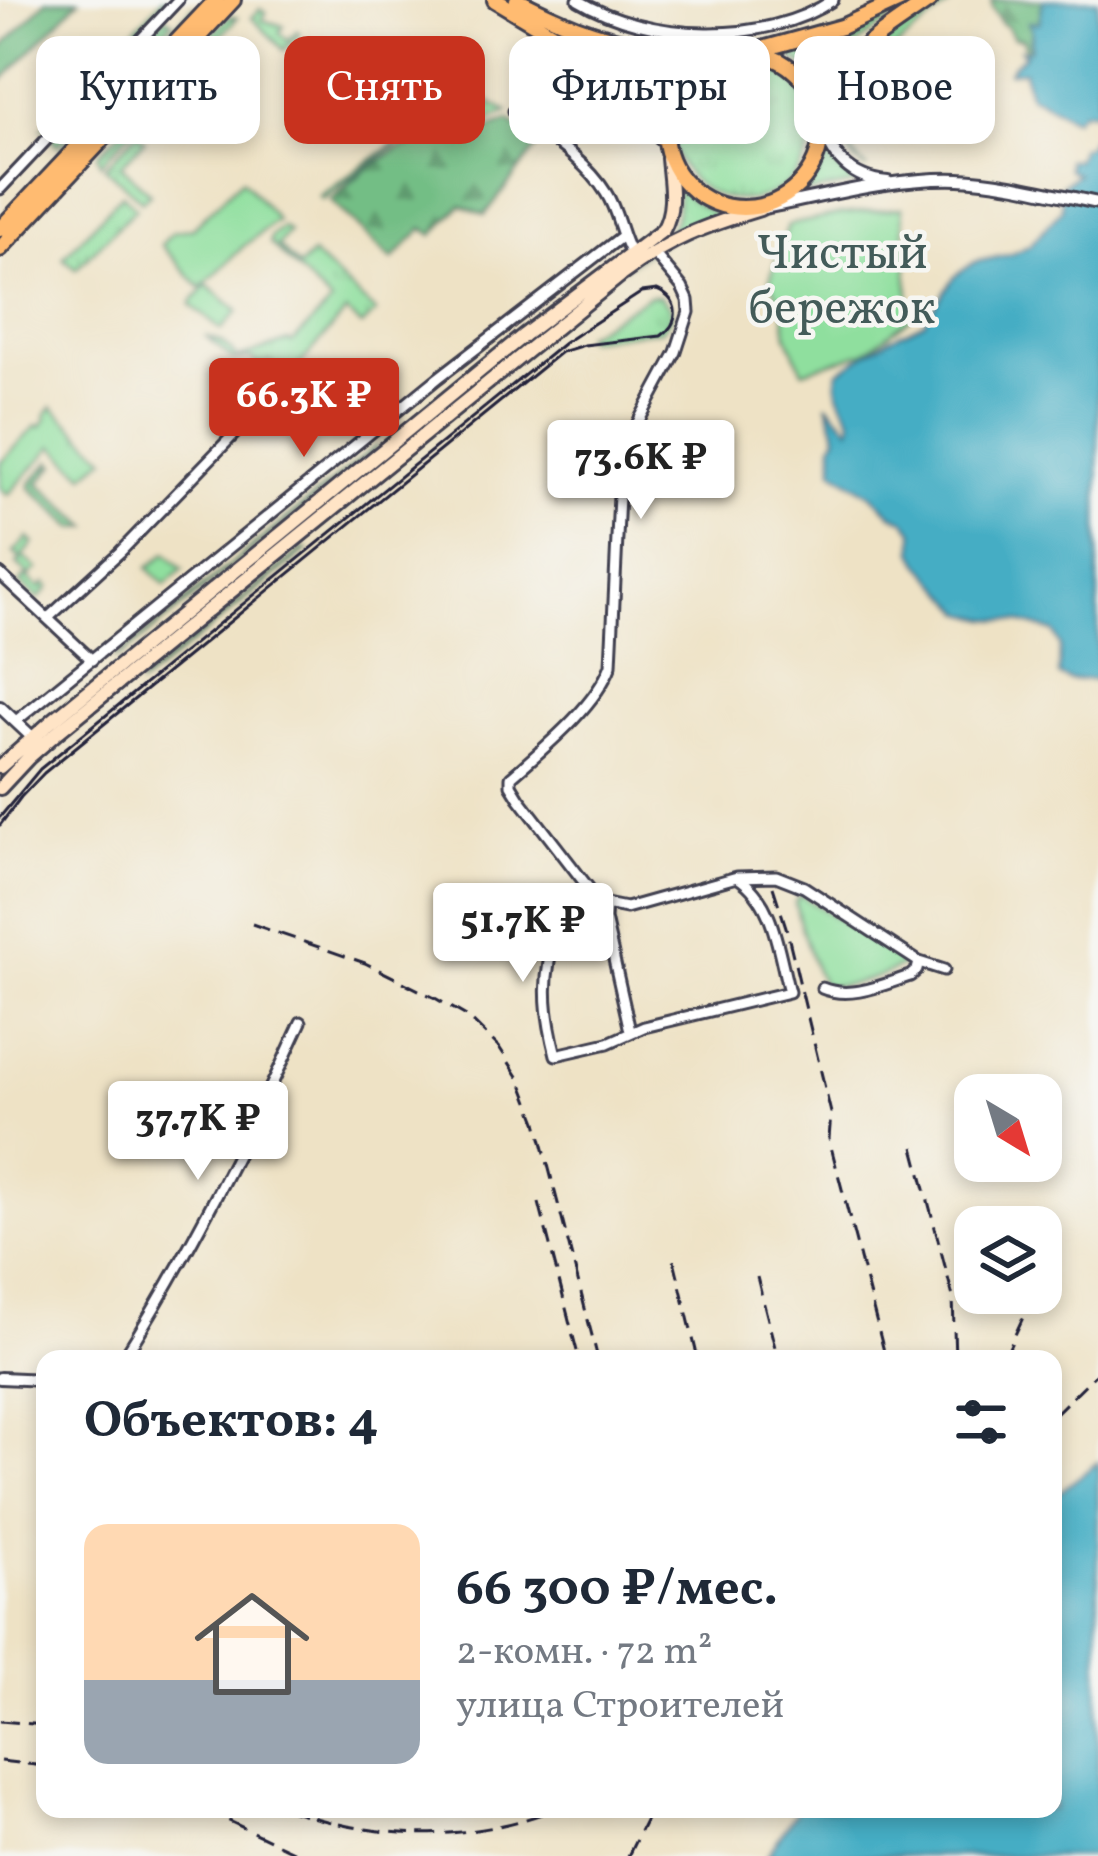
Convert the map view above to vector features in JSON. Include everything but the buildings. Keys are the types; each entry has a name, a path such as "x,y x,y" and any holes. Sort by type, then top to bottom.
{"main road":[{"path":"0,229 216,0"},
{"path":"0,249 233,0"},
{"path":"495,0 594,58 636,92 681,178 704,197 734,207 762,208"},
{"path":"517,0 549,7 584,31 604,36"},
{"path":"770,47 841,27 900,0"},
{"path":"882,36 929,0"},
{"path":"0,788 38,741 524,335 658,235 668,221 671,201 666,144"},
{"path":"0,767 653,252 700,226 762,208 788,195 803,181 819,144"}],"street":[{"path":"0,189 178,0"},
{"path":"578,0 624,22 688,31 764,28 809,15 833,0"},
{"path":"555,144 607,194 631,254"},
{"path":"830,144 852,171 873,180 974,180 1098,203"},
{"path":"762,208 909,182"},
{"path":"16,722 438,378 621,236"},
{"path":"653,252 682,287 689,312 676,352 629,439 620,473 611,665 594,695 511,777 511,785 594,895 606,904 626,908 737,878 769,875 795,883 919,962 944,970"},
{"path":"48,618 120,552 243,425"},
{"path":"0,574 92,660"},
{"path":"0,707 38,741"},
{"path":"606,904 559,924 545,974 556,1055 789,992 767,909 754,890 737,878"},
{"path":"606,904 605,920 631,1031"},
{"path":"822,988 850,994 910,976 919,962"},
{"path":"128,1350 193,1242 301,1022"},
{"path":"0,1378 36,1378"}],"green space":[{"path":"47,0 79,0 45,36 36,36 36,45 0,83 0,50"},
{"path":"162,0 168,0 138,36 129,36"},
{"path":"918,0 869,36 832,36"},
{"path":"947,0 956,0 910,36 897,36"},
{"path":"992,0 1043,0 1039,23 1029,25 1029,50 1023,39 1014,38 1002,24"},
{"path":"502,2 595,36 563,36"},
{"path":"193,7 198,12 176,36 166,36"},
{"path":"260,9 266,13 262,20 284,26 279,32 284,36 284,50 252,18"},
{"path":"230,16 237,18 220,36 211,36"},
{"path":"166,17 172,22 159,36 148,36"},
{"path":"770,66 792,80 794,144 811,144 792,180 769,195 742,200 715,195 692,180 673,144 770,144"},
{"path":"485,100 507,112 485,122"},
{"path":"509,121 509,144 539,144 485,215 461,205 433,235 423,228 392,260 330,200 398,149 414,144 485,144 485,130"},
{"path":"109,144 119,144 101,163 98,155"},
{"path":"127,144 141,144 121,165 150,194 142,201 105,167"},
{"path":"394,144 398,144 322,199 319,196"},
{"path":"827,155 859,183 803,194 817,177"},
{"path":"242,179 277,220 201,288 161,245 173,232 193,228"},
{"path":"677,187 715,217 672,236 621,269 671,229"},
{"path":"122,194 136,208 76,269 63,258"},
{"name":"Чистый бережок","path":"902,208 911,317 865,352 803,371 770,279 788,225"},
{"path":"283,227 289,232 278,246 299,267 312,254 376,312 362,326 346,312 289,377 270,361 259,365 251,358 233,360 208,337 225,344 237,358 292,343 331,303 270,243"},
{"path":"207,285 238,311 221,330 191,305"},
{"path":"649,296 659,296 670,307 671,318 661,330 587,339 584,335"},
{"path":"52,407 106,458 85,475 53,446 8,495 0,487 0,463 40,427"},
{"path":"376,446 125,653 114,659"},
{"path":"50,461 55,465 39,483 89,527 75,529 30,488"},
{"path":"28,538 34,543 23,556 37,569 28,578 39,588 45,583 49,587 39,599 20,583 28,574 17,564 21,559 14,553"},
{"path":"307,550 140,685 140,682"},
{"path":"166,553 183,569 165,585 148,568"},
{"path":"800,895 904,964 866,980 824,985 799,919 795,902"}],"water":[{"path":"1043,0 1098,0 1098,112 1082,111 1074,119 1029,96 1024,71 1009,72 1025,55 1021,50 1031,48 1029,22 1039,23"},
{"path":"1094,135 1098,139 1098,682 1059,675 1060,646 1054,632 965,613 920,563 914,552 914,532 906,521 833,470 837,436 827,403 850,428 852,420 838,390 839,371 924,322 955,276 975,262 1030,245 1062,209 1061,186 1077,174 1068,169 1067,160 1076,160"},
{"path":"1098,1462 1098,1856 767,1856 792,1818 1062,1818 1062,1490"}],"tram line":[{"path":"0,817 40,769 564,343 642,292 657,290 670,299 675,318 661,336 561,352 44,773 0,825"}],"railway":[{"path":"773,887 831,1113 829,1139 884,1350"},
{"path":"252,924 365,963 468,1017 499,1047 521,1081 537,1122 596,1350"},
{"path":"914,1147 953,1297 955,1350"},
{"path":"539,1203 577,1350"},
{"path":"674,1260 696,1350"},
{"path":"757,1277 776,1350"},
{"path":"1008,1350 1024,1314"},
{"path":"1062,1407 1098,1372"},
{"path":"0,1721 36,1724"},
{"path":"0,1761 36,1765"},
{"path":"223,1818 303,1856"},
{"path":"317,1818 421,1834 455,1833 528,1818"},
{"path":"628,1856 647,1818"}]}
